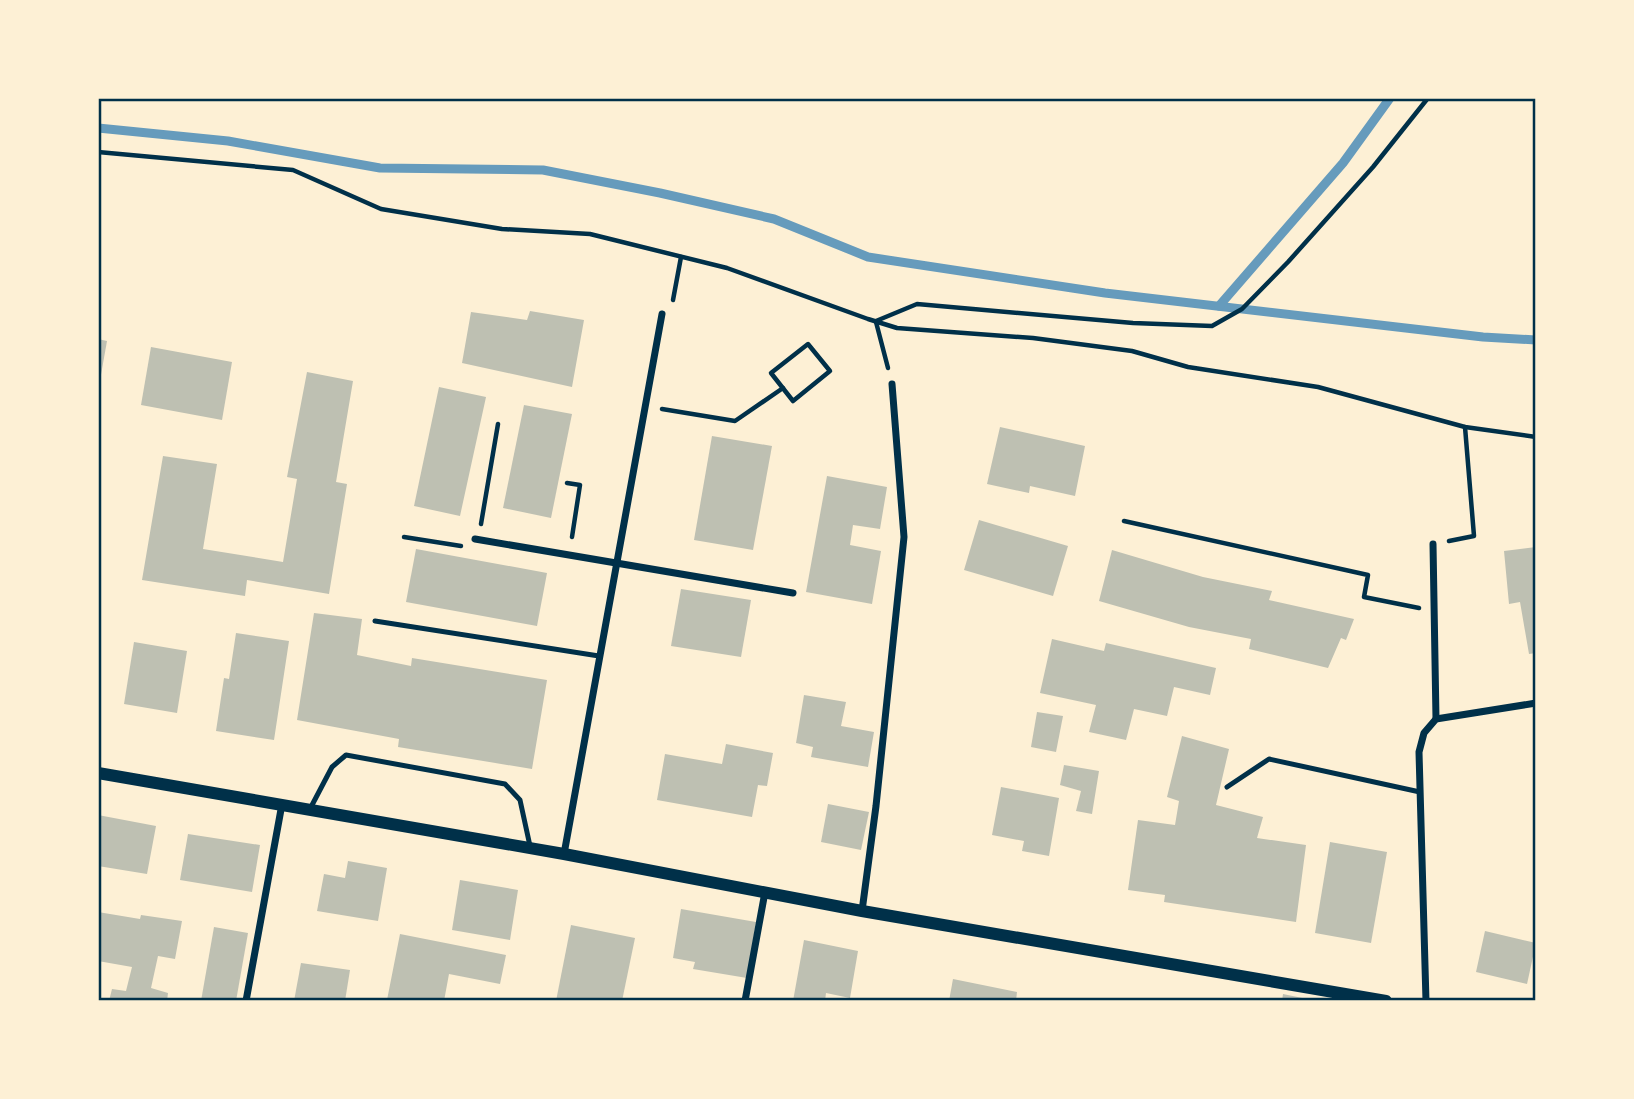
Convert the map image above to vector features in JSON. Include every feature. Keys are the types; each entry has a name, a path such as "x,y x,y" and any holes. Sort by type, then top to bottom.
{"street":[{"path":"564,854 662,314"},
{"path":"862,911 876,806 904,537 892,384"},
{"path":"477,540 793,593"},
{"path":"1433,544 1436,719"},
{"path":"1426,1001 1419,752 1424,733 1436,719 1536,703"},
{"path":"98,773 564,854 862,911 1386,1001"},
{"path":"246,1001 282,804"},
{"path":"745,1001 765,891"}],"lane":[{"path":"375,621 599,656"},
{"path":"309,810 332,767 346,755 505,784 520,800 531,849"},
{"path":"1227,787 1269,759 1420,792"}],"path":[{"path":"876,321 917,304 1133,323 1212,326 1242,309 1288,262 1373,167 1429,98"},
{"path":"98,152 293,170 381,209 502,229 590,234 727,268 897,328 1033,338 1132,351 1188,367 1318,387 1465,427 1536,437"},
{"path":"876,321 892,384"},
{"path":"808,344 830,371 793,401 783,388 771,373 808,344"},
{"path":"645,406 735,421 783,388"},
{"path":"404,537 474,548 498,424"},
{"path":"1433,544 1475,536 1465,427"},
{"path":"567,482 580,485 569,555"},
{"path":"1124,521 1368,575 1364,597 1434,610"}],"building":[{"path":"530,311 584,320 572,387 462,363 471,312 527,320"},
{"path":"98,339 107,341 99,386 98,386"},
{"path":"151,347 232,362 222,420 141,405"},
{"path":"307,372 353,381 336,482 347,484 329,594 247,580 245,596 142,580 163,456 217,464 203,549 283,562 297,479 287,477"},
{"path":"439,387 486,397 460,516 414,506"},
{"path":"524,405 572,414 551,518 503,508"},
{"path":"1000,427 1085,446 1075,496 1030,486 1029,493 987,484"},
{"path":"712,436 772,446 753,550 694,540"},
{"path":"827,476 887,487 880,529 853,525 850,545 881,551 872,604 806,592"},
{"path":"979,520 1068,546 1053,596 964,570"},
{"path":"1536,547 1536,653 1529,654 1520,602 1509,604 1504,551"},
{"path":"416,549 547,573 537,626 406,602"},
{"path":"1112,550 1203,577 1272,591 1269,600 1354,619 1346,640 1341,638 1328,668 1249,649 1251,639 1189,627 1099,601"},
{"path":"681,589 751,600 741,657 671,646"},
{"path":"314,613 362,619 357,655 411,666 412,658 547,680 532,769 398,747 399,739 297,720"},
{"path":"236,633 289,641 274,740 216,731 224,678 229,679"},
{"path":"1052,639 1104,651 1106,643 1216,668 1210,695 1174,687 1167,716 1134,709 1126,740 1089,732 1096,705 1040,693"},
{"path":"134,642 187,651 177,713 124,704"},
{"path":"804,695 846,702 841,726 874,732 868,767 811,757 813,747 796,743"},
{"path":"1037,712 1063,716 1056,752 1031,747"},
{"path":"1182,736 1229,749 1216,805 1263,817 1257,838 1306,845 1296,922 1164,902 1165,895 1128,890 1138,820 1175,825 1179,801 1167,797"},
{"path":"726,744 773,753 767,786 758,785 752,817 657,800 665,754 722,764"},
{"path":"1064,765 1099,771 1092,814 1076,811 1081,791 1060,785"},
{"path":"1001,787 1059,798 1049,856 1022,851 1024,841 992,835"},
{"path":"828,804 869,812 861,850 821,842"},
{"path":"98,815 156,826 147,874 98,866"},
{"path":"188,834 260,845 252,892 180,880"},
{"path":"1330,842 1387,852 1371,943 1315,933"},
{"path":"348,861 387,868 378,921 317,911 324,874 345,878"},
{"path":"460,880 518,890 510,940 452,930"},
{"path":"681,909 756,922 747,978 693,969 695,962 673,958"},
{"path":"98,912 140,919 141,915 182,921 175,959 158,956 151,988 168,993 167,1001 109,1001 112,989 126,991 132,967 98,961"},
{"path":"571,925 635,938 622,1001 556,1001"},
{"path":"214,927 248,933 236,1001 201,1001"},
{"path":"1485,931 1536,943 1527,984 1476,972"},
{"path":"400,934 506,955 500,984 449,974 444,1001 387,1000"},
{"path":"804,940 858,951 850,998 826,993 825,1001 793,1001"},
{"path":"301,963 350,970 345,1001 294,1001"},
{"path":"953,979 1017,992 1016,1001 949,1001"},
{"path":"1283,994 1312,1000 1312,1001 1282,1001"}],"waterway":[{"path":"1219,306 1343,163 1390,98"},
{"path":"98,128 228,141 380,168 543,170 774,219 868,257 1105,293 1483,337 1536,340"}]}
